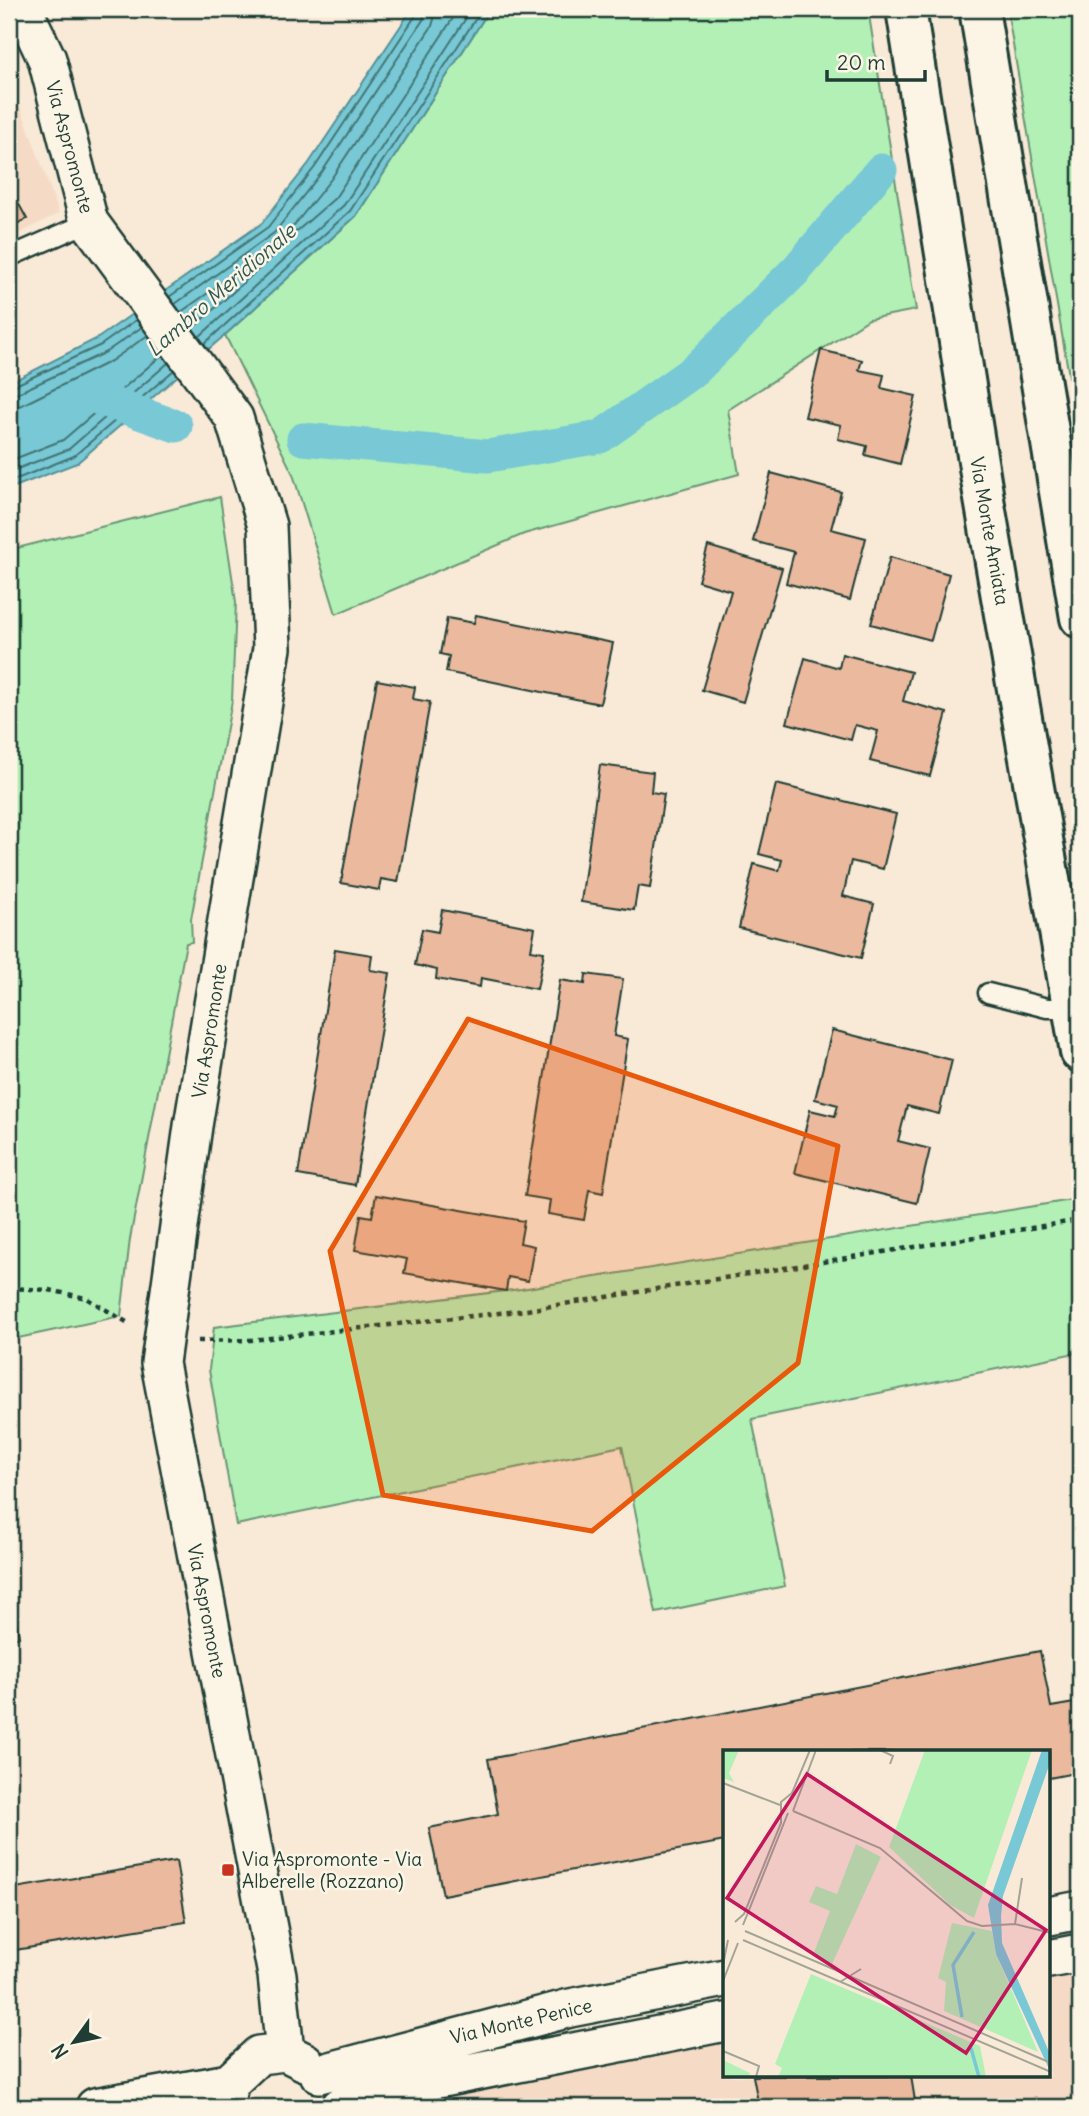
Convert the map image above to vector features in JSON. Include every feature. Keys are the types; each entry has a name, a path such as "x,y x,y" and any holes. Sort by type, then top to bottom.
{"main road":[{"name":"Via Monte Amiata","path":"906,9 984,499 1078,1004 1080,1052"},
{"path":"979,9 1080,618"}],"street":[{"name":"Via Aspromonte","path":"23,9 47,59 89,222 234,418 267,526 272,648 161,1342 160,1363 277,1975 285,2052"},
{"name":"Via Aspromonte","path":"47,59 52,9"},
{"path":"1050,1916 1080,1910"},
{"path":"1050,1959 1080,1953"},
{"name":"Via Monte Penice","path":"324,2091 421,2045 570,2008 723,1978"},
{"name":"Via Monte Penice","path":"340,2107 347,2102 407,2085 723,2022"},
{"path":"95,2107 227,2095 259,2055 285,2052 324,2091"}],"lane":[{"path":"9,257 89,222"},
{"path":"988,993 1047,1008 1078,1004"}],"path":[{"path":"9,1288 49,1290 86,1298 161,1342 251,1340 527,1310 1080,1220"}],"highlighted area":[{"path":"468,1019 838,1146 798,1363 592,1531 383,1495 330,1251"}],"shaded area":[{"path":"9,75 59,213 9,239"},
{"path":"1080,1953 1080,2107 455,2107 449,2077 723,2022 723,2078 1050,2078 1050,1959"}],"green space":[{"path":"490,9 868,9 916,310 869,319 728,410 739,474 524,534 336,614 293,474 225,335 356,216"},
{"path":"1007,9 1080,9 1080,441"},
{"path":"220,497 236,602 232,701 191,919 192,942 186,943 130,1239 121,1316 9,1340 9,550"},
{"path":"1078,1199 1080,1352 752,1419 785,1586 656,1613 622,1446 236,1525 209,1370 214,1327 521,1289"}],"water":[{"name":"Lambro Meridionale","path":"412,9 490,9 356,216 225,335 77,463 9,489 9,383 98,338 262,223 309,163"}],"building":[{"path":"9,186 27,219 9,228"},
{"path":"821,350 862,360 859,370 884,375 881,388 916,396 900,464 865,455 867,446 838,439 841,425 805,417"},
{"path":"771,473 841,492 831,529 866,538 850,600 786,583 794,552 753,541"},
{"path":"708,546 782,568 743,702 702,690 731,591 698,581"},
{"path":"890,557 949,574 931,640 871,624"},
{"path":"476,615 613,643 600,704 446,672 449,656 440,654 447,618 474,623"},
{"path":"842,654 911,672 903,701 947,713 930,776 870,761 878,731 855,725 851,740 787,723 805,658 839,668"},
{"path":"377,680 415,687 413,699 430,702 398,882 381,879 379,890 341,883"},
{"path":"600,765 653,772 651,792 664,794 650,888 638,886 634,910 581,902"},
{"path":"776,784 896,814 883,869 851,861 843,896 874,904 861,958 739,928 754,864 779,871 782,860 759,854"},
{"path":"442,910 535,928 531,950 544,952 537,989 481,978 480,987 436,979 437,970 415,965 422,929 438,932"},
{"path":"335,949 372,955 370,970 390,973 355,1185 298,1175"},
{"path":"586,974 623,979 614,1036 628,1039 603,1193 589,1190 584,1220 548,1214 550,1200 525,1196 560,980 585,984"},
{"path":"832,1030 952,1060 939,1114 907,1106 898,1141 930,1149 917,1203 795,1173 810,1110 835,1116 838,1105 815,1099"},
{"path":"376,1195 524,1221 520,1243 534,1246 528,1281 508,1277 506,1291 404,1273 407,1259 355,1250 361,1215 372,1217"},
{"path":"9,1585 19,1637 9,1639"},
{"path":"1040,1651 1051,1707 1080,1702 1080,1772 1050,1778 1050,1750 723,1750 723,1841 443,1895 429,1828 498,1814 488,1759"},
{"path":"176,1861 186,1922 9,1951 9,1889"},
{"path":"753,2078 911,2078 916,2107 759,2107"},
{"path":"702,2101 703,2107 672,2107"}],"waterway":[{"path":"303,439 488,456 600,437 696,369 797,269 881,170"},
{"path":"97,398 176,426"}],"place":[{"name":"Via Aspromonte - Via Alberelle (Rozzano)","path":"228,1870"}]}
